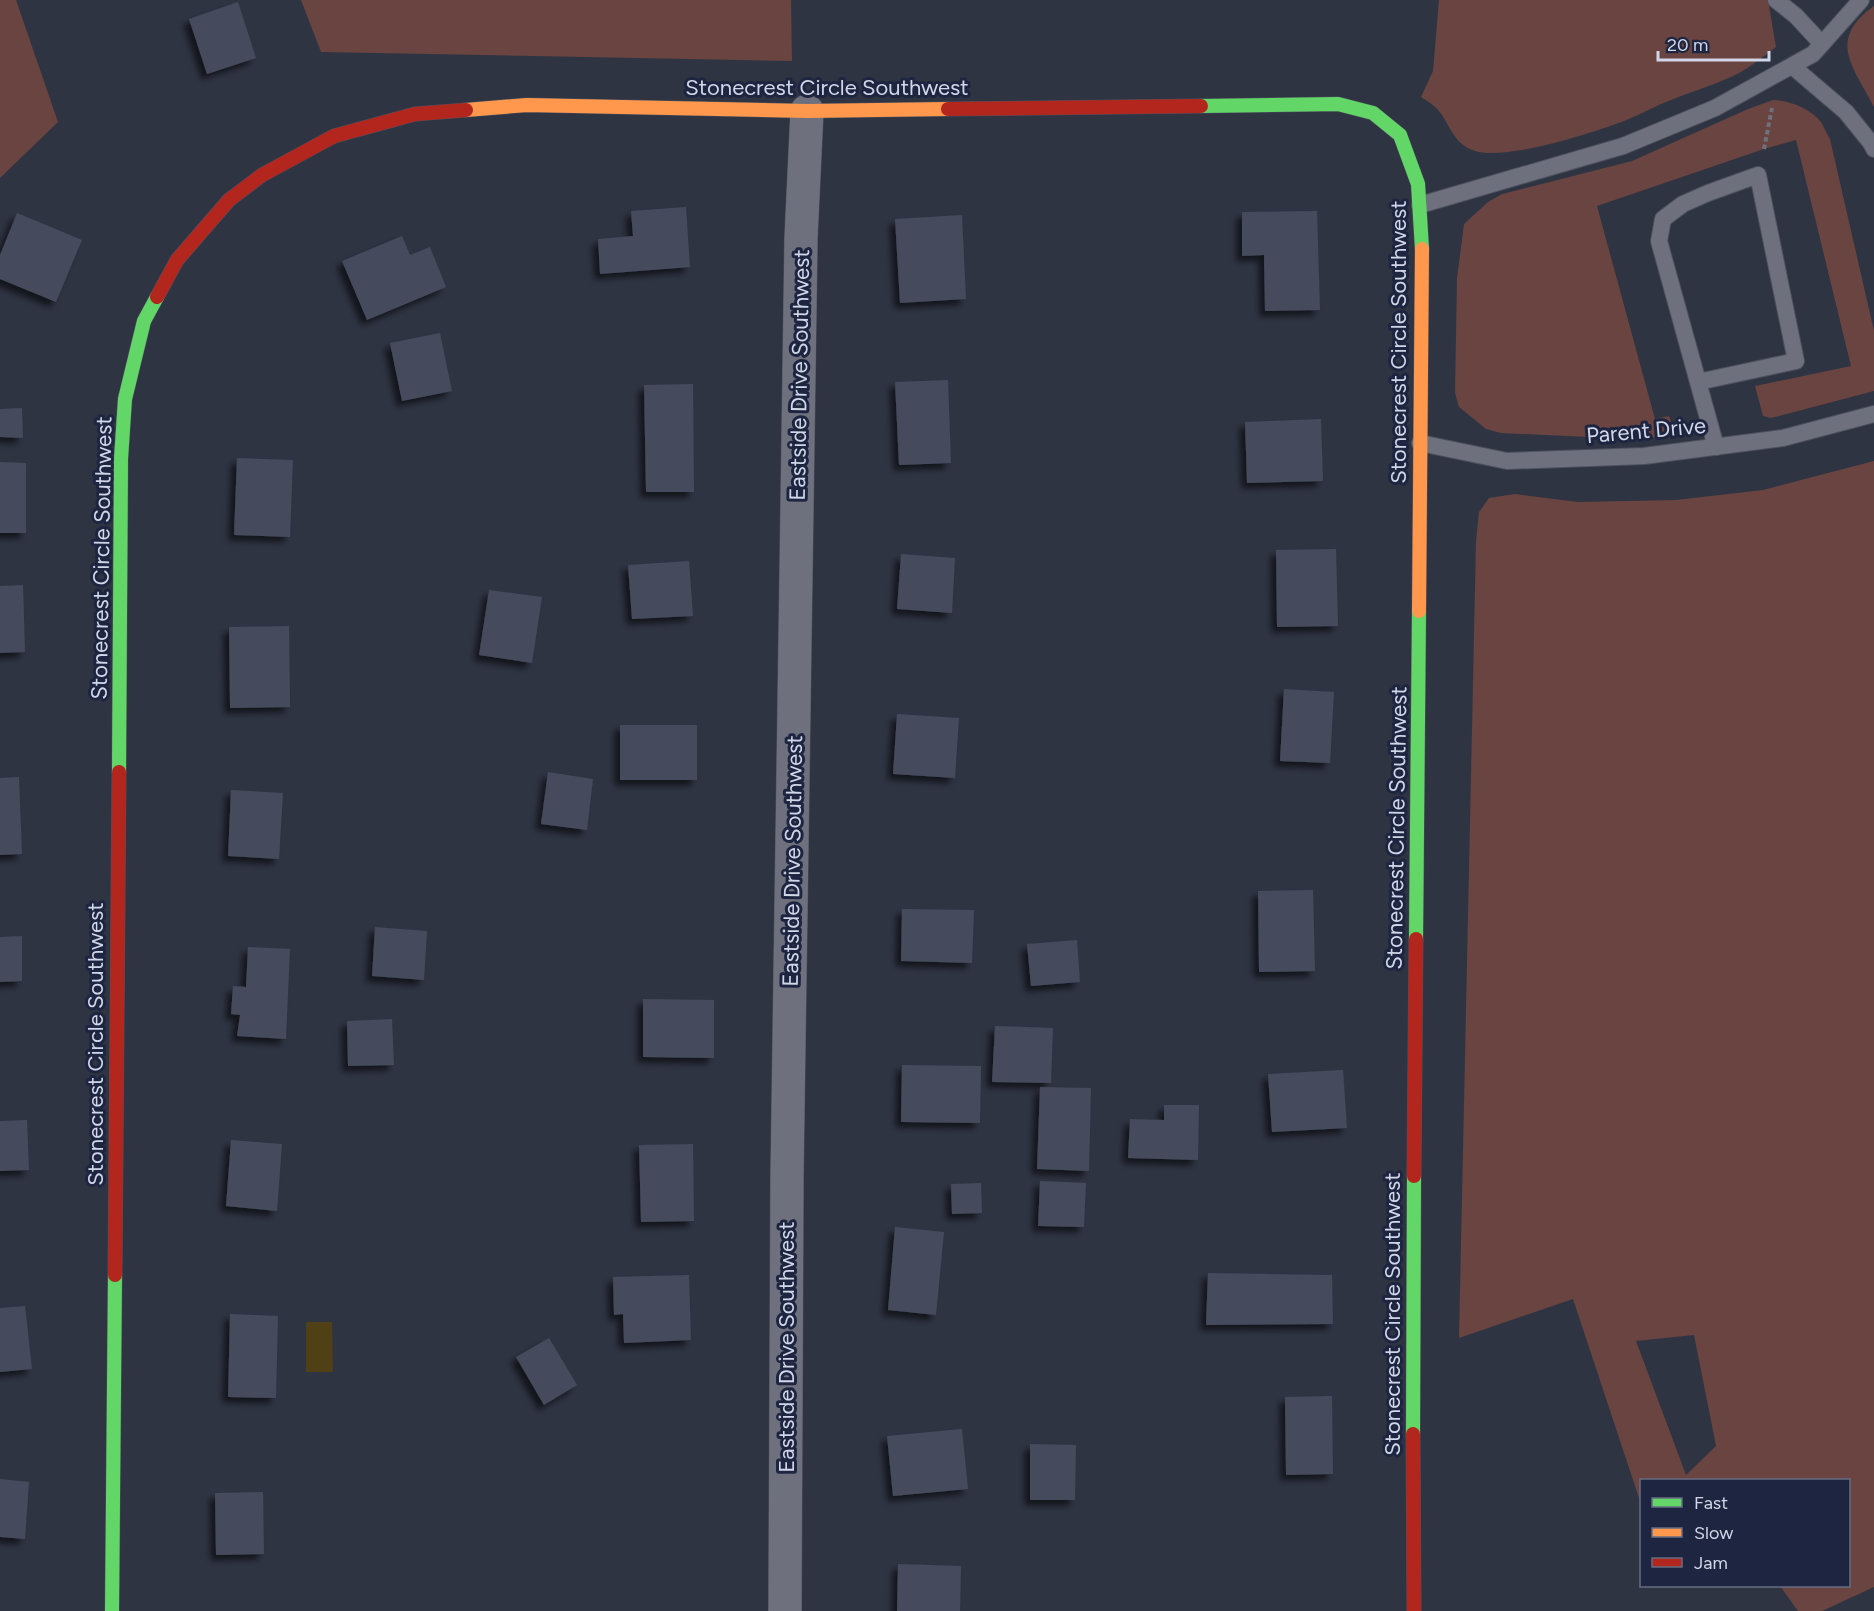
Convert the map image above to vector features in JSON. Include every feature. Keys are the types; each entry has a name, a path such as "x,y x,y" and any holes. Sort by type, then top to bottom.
{"street":[{"name":"Stonecrest Circle Southwest","path":"112,1611 121,459 125,399 144,321 177,260 230,200 262,175 334,135 415,114 527,105 807,111 1338,104 1372,113 1400,135 1418,184 1422,232 1412,1359 1414,1611"},
{"name":"Eastside Drive Southwest","path":"785,1611 789,1046 801,250 807,111"}],"lane":[{"path":"1776,0 1796,16 1822,44"},
{"path":"1420,205 1623,146 1715,108 1813,54 1861,0"},
{"path":"1792,66 1846,112 1874,128"},
{"path":"1846,112 1874,149"},
{"path":"1698,382 1796,361 1758,176 1683,204 1663,219 1659,241 1698,382 1716,447"},
{"name":"Parent Drive","path":"1420,443 1507,461 1644,456 1783,438 1874,414"}],"path":[{"path":"1764,149 1773,100"}],"shaded area":[{"path":"0,0 16,0 58,122 0,178"},
{"path":"301,0 791,0 792,61 321,52"},
{"path":"1439,0 1768,0 1776,47 1731,77 1614,125 1552,144 1489,153 1475,151 1463,145 1438,110 1421,97 1433,71"},
{"path":"1874,6 1874,107 1848,54 1848,42 1851,30 1859,18"},
{"path":"1773,100 1793,104 1812,113 1821,122 1830,139 1874,331 1874,391 1771,418 1763,416 1755,386 1851,366 1796,140 1597,206 1655,419 1669,416 1676,436 1632,439 1501,433 1486,429 1459,407 1455,393 1457,278 1464,224 1488,202 1502,194 1632,161"},
{"path":"1874,461 1874,1587 1822,1611 1798,1611 1781,1587 1850,1587 1850,1479 1640,1479 1640,1501 1573,1299 1459,1338 1476,541 1479,512 1489,498 1515,494 1578,502 1676,500 1763,490","holes":["1694,1335 1716,1446 1686,1475 1636,1341"]},
{"path":"306,1322 332,1322 333,1372 306,1372"}],"building":[{"path":"238,2 256,58 207,74 189,19"},
{"path":"686,207 690,267 600,274 598,239 633,236 631,211"},
{"path":"1317,211 1320,310 1265,311 1264,255 1242,256 1242,212"},
{"path":"17,213 82,240 56,302 0,279 0,255"},
{"path":"962,215 966,299 900,303 895,219"},
{"path":"402,236 410,255 430,247 446,287 367,320 342,261"},
{"path":"440,333 452,391 402,401 390,343"},
{"path":"948,380 951,463 899,465 895,382"},
{"path":"693,384 694,492 646,492 644,385"},
{"path":"22,408 23,438 0,437 0,409"},
{"path":"1321,419 1323,481 1247,483 1245,422"},
{"path":"237,458 293,460 290,537 234,535"},
{"path":"0,462 26,463 26,533 0,533"},
{"path":"1336,549 1338,626 1277,627 1276,550"},
{"path":"901,554 955,558 952,613 897,609"},
{"path":"689,561 693,616 632,619 628,565"},
{"path":"23,585 25,652 0,653 0,586"},
{"path":"489,590 542,597 532,663 479,655"},
{"path":"289,626 290,707 230,708 229,627"},
{"path":"1284,689 1334,692 1330,763 1280,761"},
{"path":"897,714 959,718 955,778 893,774"},
{"path":"620,725 697,725 697,780 620,780"},
{"path":"548,772 593,779 587,830 541,824"},
{"path":"19,777 22,854 0,855 0,778"},
{"path":"231,790 283,793 279,859 228,856"},
{"path":"1313,890 1315,971 1259,972 1258,891"},
{"path":"902,909 974,910 972,963 901,961"},
{"path":"375,927 427,931 424,980 372,976"},
{"path":"22,936 22,981 0,982 0,937"},
{"path":"1077,940 1080,982 1031,986 1027,944"},
{"path":"248,947 290,949 286,1039 237,1036 240,1015 231,1014 233,986 246,987"},
{"path":"643,999 714,1000 714,1058 643,1057"},
{"path":"392,1019 394,1065 348,1066 347,1021"},
{"path":"995,1026 1053,1028 1051,1083 992,1082"},
{"path":"902,1065 981,1066 980,1123 901,1122"},
{"path":"1343,1070 1347,1128 1272,1132 1268,1074"},
{"path":"1040,1087 1091,1088 1089,1171 1037,1169"},
{"path":"1164,1105 1199,1105 1198,1160 1128,1158 1130,1119 1164,1120"},
{"path":"27,1120 29,1170 0,1171 0,1121"},
{"path":"231,1140 282,1144 277,1211 226,1206"},
{"path":"693,1144 694,1221 641,1222 639,1145"},
{"path":"1040,1181 1086,1183 1084,1227 1038,1226"},
{"path":"981,1183 982,1213 952,1214 951,1184"},
{"path":"895,1227 944,1232 936,1315 888,1310"},
{"path":"1208,1273 1332,1275 1333,1324 1206,1325"},
{"path":"689,1275 691,1340 624,1343 623,1314 614,1315 613,1277"},
{"path":"25,1306 32,1369 0,1372 0,1308"},
{"path":"230,1314 278,1316 276,1398 228,1397"},
{"path":"549,1338 577,1385 544,1405 516,1357"},
{"path":"1332,1396 1333,1474 1286,1475 1285,1397"},
{"path":"962,1429 968,1489 893,1496 887,1436"},
{"path":"1030,1444 1076,1445 1075,1500 1030,1500"},
{"path":"0,1479 29,1482 25,1539 0,1537"},
{"path":"263,1492 264,1554 216,1555 215,1493"},
{"path":"898,1564 961,1566 960,1611 897,1611"}],"traffic: fast":[{"path":"1201,106 1338,104 1373,113 1400,135 1418,184 1422,249"},
{"path":"119,772 121,459 125,399 144,321 157,297"},
{"path":"1416,939 1419,611"},
{"path":"1413,1434 1414,1176"},
{"path":"112,1611 115,1275"}],"traffic: slow":[{"path":"466,110 527,105 807,111 948,109"},
{"path":"1419,611 1422,249"}],"traffic: jam":[{"path":"948,109 1201,106"},
{"path":"157,297 177,260 229,200 262,175 334,136 415,114 466,110"},
{"path":"115,1275 119,772"},
{"path":"1414,1176 1416,939"},
{"path":"1413,1434 1414,1611"}]}
